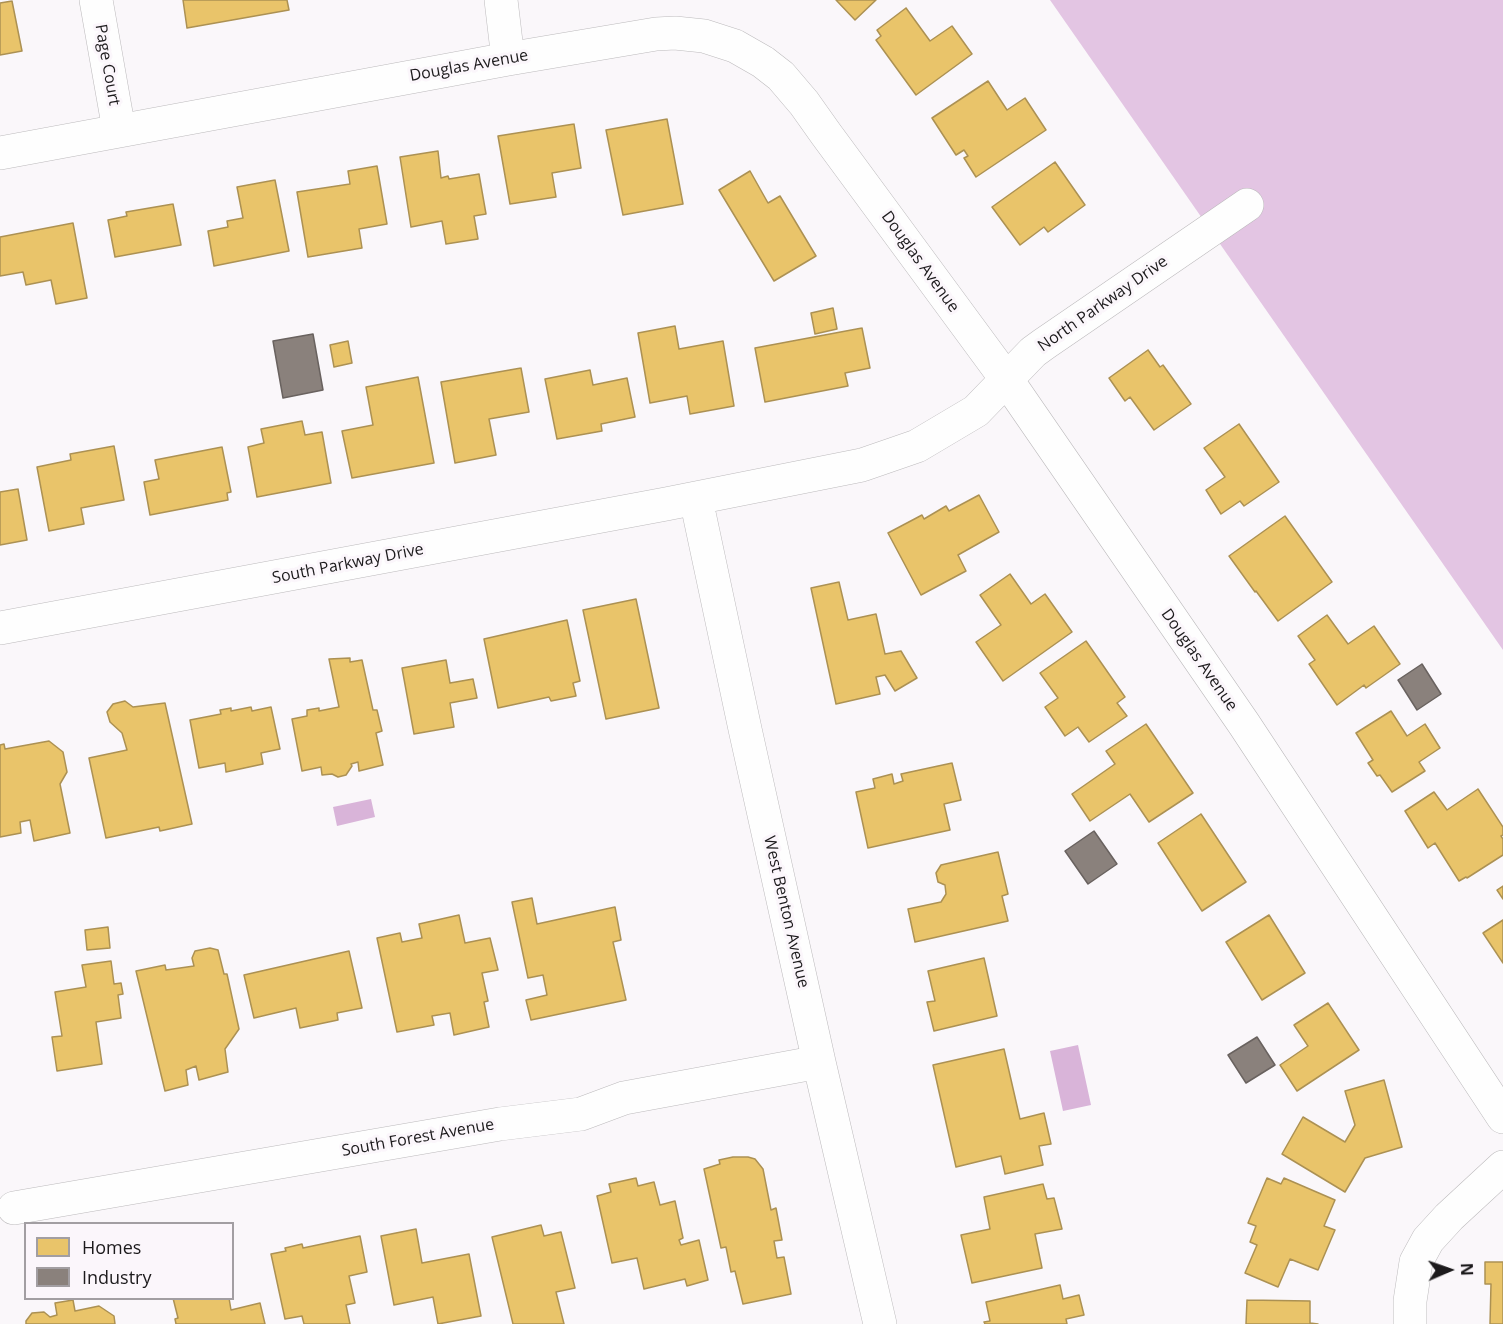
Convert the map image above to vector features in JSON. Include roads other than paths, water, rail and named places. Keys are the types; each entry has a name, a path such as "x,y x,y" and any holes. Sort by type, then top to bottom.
{"street":[{"name":"Page Court","path":"96,0 119,130"},
{"path":"501,0 508,59"},
{"name":"Douglas Avenue","path":"0,153 508,59 656,34 704,36 735,46 763,62 781,76 804,103 1007,380 1244,724 1503,1117"},
{"name":"North Parkway Drive","path":"696,499 862,465 917,446 976,411 1044,344 1246,205"},
{"name":"South Parkway Drive","path":"0,628 696,499"},
{"name":"West Benton Avenue","path":"696,499 819,1062 880,1324"},
{"name":"South Forest Avenue","path":"14,1208 501,1124 580,1114 624,1098 819,1062"},
{"path":"1410,1324 1410,1301 1416,1262 1428,1240 1449,1217 1503,1167"}]}
